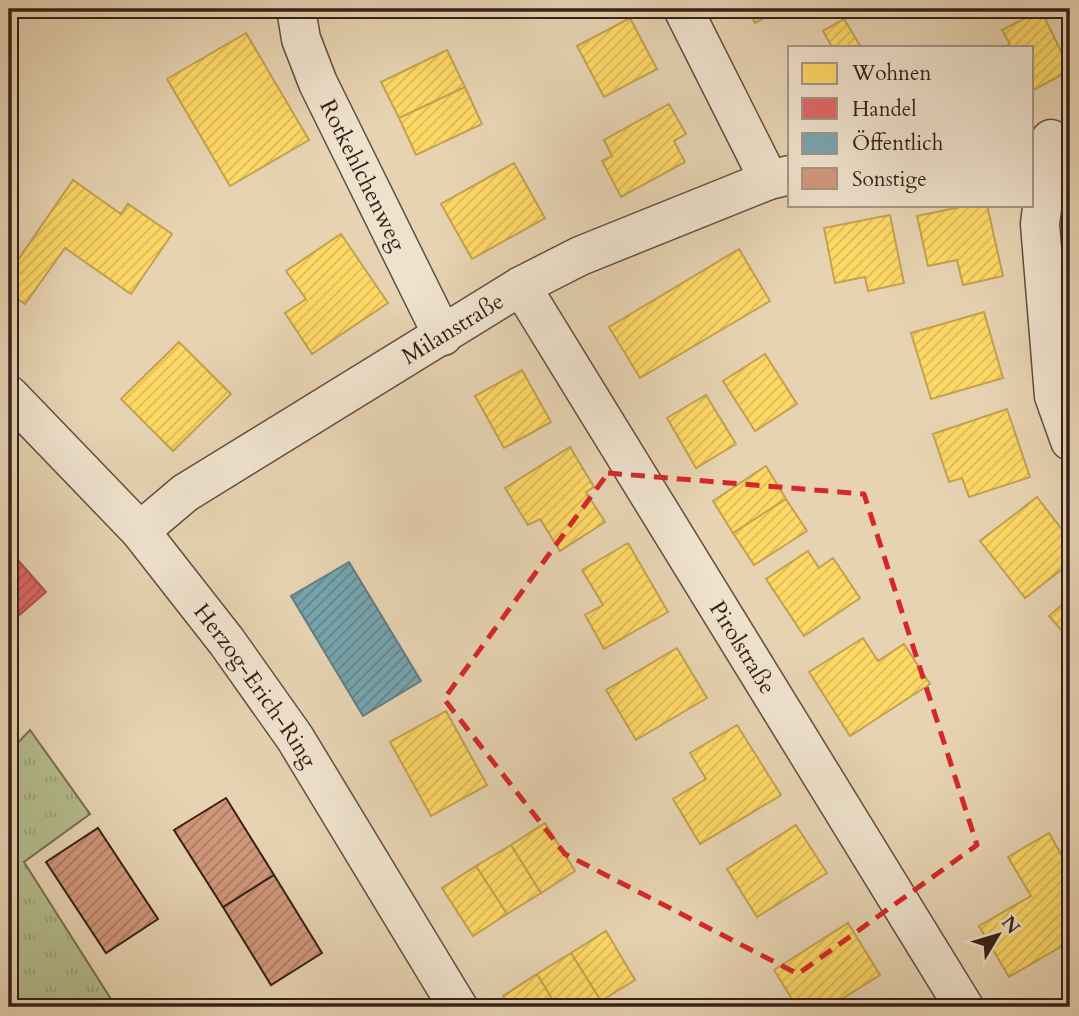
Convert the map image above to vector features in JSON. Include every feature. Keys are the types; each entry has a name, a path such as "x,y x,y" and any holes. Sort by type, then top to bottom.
{"street":[{"name":"Rotkehlchenweg","path":"296,9 301,39 318,83 443,336"},
{"path":"683,9 780,178"},
{"path":"1051,139 1040,224 1054,396 1070,441"},
{"name":"Milanstraße","path":"140,531 185,493 521,286 580,256 780,178"},
{"name":"Pirolstraße","path":"521,286 964,1007"},
{"name":"Herzog-Erich-Ring","path":"9,395 140,531 227,642 296,738 458,1007"}],"highlighted area":[{"path":"608,473 864,494 977,845 798,974 565,854 444,699"}],"green space":[{"path":"30,730 90,814 24,862 116,1007 9,1007 9,752"}],"building: Wohnen":[{"path":"748,9 782,9 755,23"},
{"path":"1041,10 1070,70 1034,90 1034,46 1006,46 1010,44 1002,30"},
{"path":"630,18 657,69 604,97 577,46"},
{"path":"844,19 860,46 831,46 823,31"},
{"path":"246,33 309,140 230,186 167,79"},
{"path":"447,50 465,87 399,118 381,82"},
{"path":"465,87 482,124 416,155 399,118"},
{"path":"669,104 686,134 674,141 685,162 621,197 602,161 612,156 604,140"},
{"path":"514,163 545,218 472,259 441,204"},
{"path":"73,180 121,214 128,204 172,234 131,294 65,248 25,304 9,293 9,273"},
{"path":"965,206 987,206 1003,276 963,285 957,260 928,266 917,216"},
{"path":"890,215 904,283 868,291 865,277 835,283 824,228"},
{"path":"341,234 388,303 312,354 285,313 306,299 286,271"},
{"path":"739,249 770,301 640,378 609,327"},
{"path":"984,312 1003,378 931,399 911,333"},
{"path":"179,342 231,394 173,451 121,399"},
{"path":"765,354 797,404 755,431 723,381"},
{"path":"522,370 551,422 504,448 475,396"},
{"path":"706,395 736,444 696,468 667,418"},
{"path":"1007,409 1030,477 969,497 962,478 949,482 933,434"},
{"path":"570,447 594,487 586,492 605,522 560,551 540,519 528,525 505,488"},
{"path":"766,466 786,499 733,533 713,501"},
{"path":"1037,497 1070,540 1070,563 1025,598 980,541"},
{"path":"786,499 807,531 754,565 733,533"},
{"path":"628,543 668,612 604,649 585,615 603,605 582,570"},
{"path":"808,551 819,568 833,558 860,598 804,636 766,579"},
{"path":"1070,598 1070,640 1049,616"},
{"path":"863,638 878,661 904,644 930,684 850,736 809,672"},
{"path":"677,648 707,698 636,740 606,690"},
{"path":"446,711 487,785 431,816 390,742"},
{"path":"737,725 781,795 700,844 673,799 706,779 690,753"},
{"path":"545,823 575,871 541,893 511,845"},
{"path":"796,825 827,873 757,917 727,869"},
{"path":"1049,833 1070,870 1070,957 1064,945 1009,977 979,926 1031,896 1008,857"},
{"path":"511,845 541,893 507,914 476,866"},
{"path":"476,866 507,914 473,936 442,888"},
{"path":"848,923 880,975 829,1007 797,1007 774,970"},
{"path":"606,931 635,980 601,1001 571,953"},
{"path":"571,953 601,1001 592,1007 557,1007 537,974"},
{"path":"537,974 557,1007 510,1007 503,996"}],"building: Handel":[{"path":"9,550 46,592 9,624"}],"building: Öffentlich":[{"path":"349,562 421,681 363,716 291,596"}],"building: Sonstige":[{"path":"226,798 274,875 223,907 174,830"},
{"path":"98,828 158,919 106,953 46,862"},
{"path":"274,875 322,953 271,985 223,907"}]}
